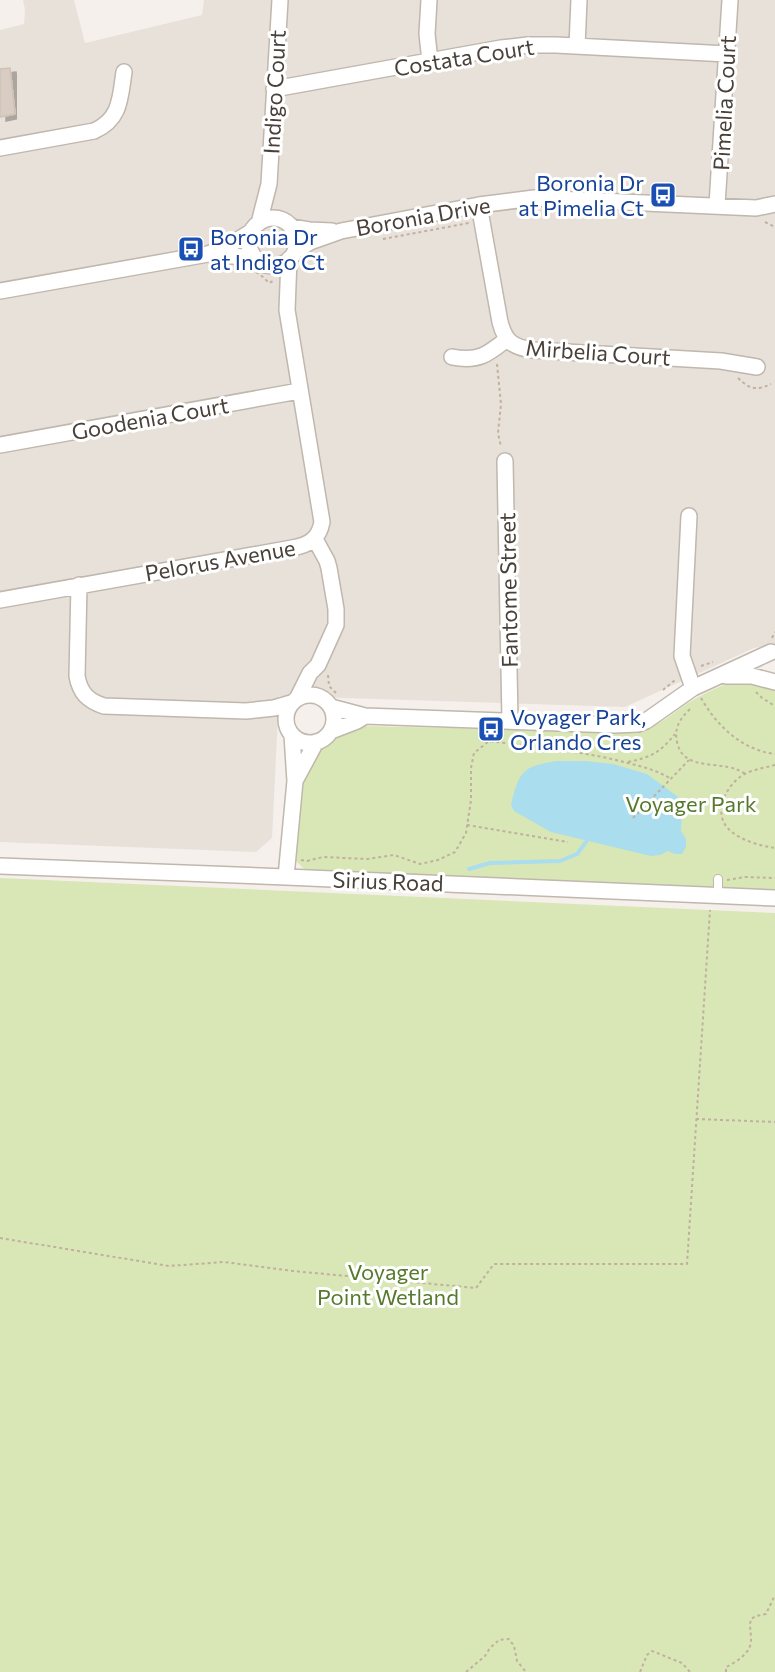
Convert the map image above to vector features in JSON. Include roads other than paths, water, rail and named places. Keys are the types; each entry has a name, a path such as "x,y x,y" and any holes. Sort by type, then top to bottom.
{"street":[{"name":"Indigo Court","path":"256,227 269,184 280,0"},
{"path":"429,0 427,34 430,61"},
{"path":"577,46 579,0"},
{"name":"Pimelia Court","path":"717,205 730,0"},
{"name":"Costata Court","path":"274,89 515,46 542,44 727,54"},
{"path":"0,148 94,131 103,127 116,114 124,72"},
{"name":"Indigo Court","path":"269,184 273,203 286,223"},
{"name":"Boronia Drive","path":"286,223 309,230 341,231 480,212 546,198 717,205 756,208 775,215"},
{"name":"Boronia Drive","path":"756,208 775,204"},
{"name":"Mirbelia Court","path":"480,212 502,330 507,339 516,346 532,350 721,361 757,367"},
{"path":"0,291 208,254 238,255 259,264 280,265 292,255 296,237 286,223 268,219 233,243 208,254"},
{"path":"256,227 250,238 250,246 259,264"},
{"name":"Boronia Drive","path":"292,255 310,242 341,231"},
{"name":"Pelorus Avenue","path":"0,600 292,548 315,539 322,522 282,278 292,255"},
{"name":"Pelorus Avenue","path":"259,264 282,278"},
{"path":"452,357 464,359 482,357 507,339"},
{"name":"Goodenia Court","path":"0,445 299,391"},
{"name":"Fantome Street","path":"505,461 510,720"},
{"path":"689,516 682,656 694,688"},
{"path":"315,539 329,568 336,616 323,669 334,718 331,731"},
{"path":"79,585 77,676 83,693 89,699 104,706 246,711 274,708 310,694 331,700 365,716 638,724 653,717 719,668 771,647"},
{"path":"771,647 768,665 775,681"},
{"path":"719,668 775,681"},
{"path":"286,877 295,781 286,712 310,673 323,669"},
{"path":"246,711 271,718 301,741 316,742 331,731 365,716"},
{"path":"295,781 316,742"},
{"name":"Sirius Road","path":"0,866 286,877 716,888 775,898"}],"water":[{"path":"557,761 613,764 647,774 678,797 682,810 681,831 686,839 686,847 682,854 668,851 651,856 551,832 514,811 511,805 517,784 524,772 537,765"}],"waterway":[{"path":"469,869 490,863 560,861 577,854 586,842"}],"place":[{"name":"Boronia Dr at Pimelia Ct","path":"663,195"},
{"name":"Boronia Dr at Indigo Ct","path":"191,249"},
{"name":"Voyager Park, Orlando Cres","path":"491,729"}],"park label":[{"name":"Voyager Park","path":"691,803"},
{"name":"Voyager Point Wetland","path":"388,1284"}]}
